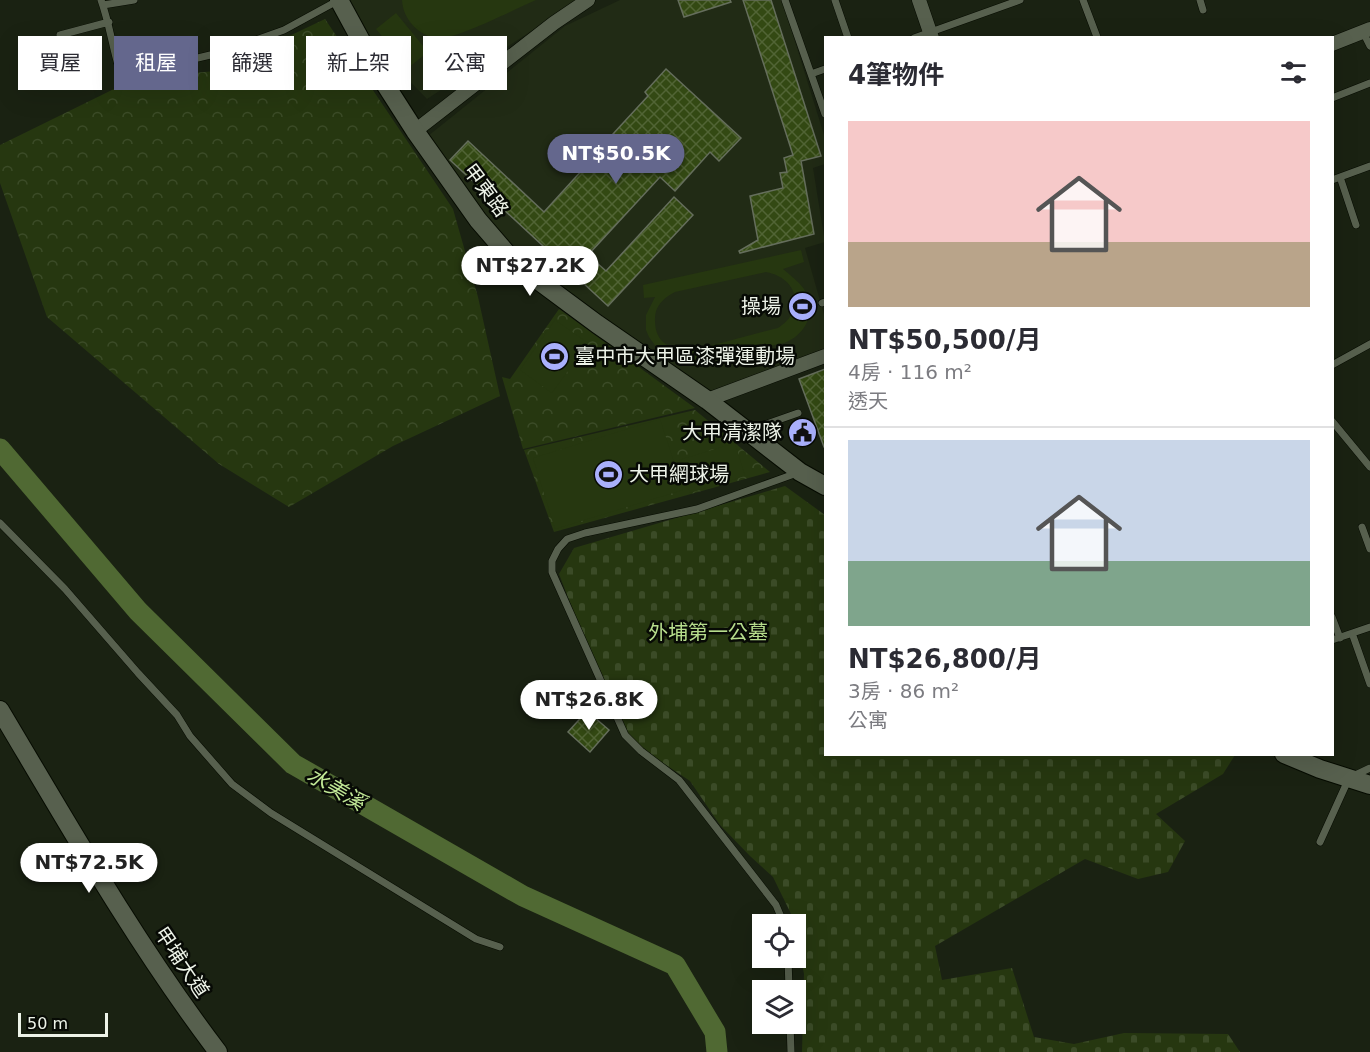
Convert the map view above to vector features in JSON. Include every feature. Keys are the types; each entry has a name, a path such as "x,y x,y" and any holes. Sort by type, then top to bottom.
{"street":[{"name":"甲東路","path":"339,0 383,81 415,131 478,220 516,264 706,400 800,472 824,485"},
{"path":"415,131 554,23 588,0"},
{"path":"919,0 932,34"},
{"path":"1334,43 1367,31"},
{"path":"706,400 824,356"},
{"name":"甲埔大道","path":"0,710 118,907 218,1052"},
{"path":"1289,756 1370,785"}],"lane":[{"path":"134,0 102,3 109,21 112,45 119,68 164,66 223,52 284,30 339,0"},
{"path":"785,0 824,111"},
{"path":"835,0 847,36"},
{"path":"932,34 1020,0"},
{"path":"1083,0 1097,36"},
{"path":"1200,0 1203,10"},
{"path":"60,35 109,21"},
{"path":"1367,31 1370,46"},
{"path":"811,74 824,69"},
{"path":"1334,97 1370,82"},
{"path":"1356,225 1336,179 1370,166"},
{"path":"1334,364 1370,344"},
{"path":"750,433 761,426 798,413"},
{"path":"1334,423 1370,467"},
{"path":"780,914 776,904 680,780 641,751 625,735 552,572 552,561 558,549 567,539 697,509 800,472"},
{"path":"0,523 65,589 177,715 190,736 232,784 270,813 476,939 500,947"},
{"path":"1362,527 1370,549"},
{"path":"1336,639 1370,627"},
{"path":"1352,633 1370,684"},
{"path":"1320,842 1349,778 1370,768"},
{"path":"790,1034 791,1052"}],"shaded area":[{"path":"349,0 579,0 507,47 507,36 423,36 423,90 441,90 427,99 411,83 411,36 368,36"},
{"path":"620,0 782,0 824,135 824,164 813,168 824,242 805,248 824,314 824,351 709,392 579,303 522,257 479,210 428,136 485,90 507,90 507,73 565,26"}],"green space":[{"path":"402,0 536,0 474,28 450,36 426,35 409,21"},
{"path":"396,13 423,46 423,56 411,66 411,36 382,36 376,29"},
{"path":"325,19 336,36 306,36 306,90 373,90 453,209 478,297 500,396 393,446 289,507 219,464 47,317 0,183 0,145 114,89 198,90 198,73 210,72 210,90 294,90 294,36 289,36"},
{"name":"操場","path":"801,250 804,262 783,269 804,289 810,305 810,313 804,328 784,343 695,362 666,356 659,351 649,337 646,330 646,315 655,297 644,298 643,285","holes":["766,272 777,275 791,288 795,304 787,321 778,328 710,346 685,349 664,343 658,334 655,321 656,311 663,300 675,292"]},
{"path":"559,309 695,408 523,449 502,377 510,379"},
{"name":"臺中市大甲區漆彈運動場","path":"555,320 588,343 552,393 520,370"},
{"path":"695,410 770,472 554,532 524,450"},
{"name":"大甲網球場","path":"660,419 683,490 555,529 533,458"},
{"path":"735,443 745,476 690,493 679,460"},
{"name":"外埔第一公墓","path":"785,486 824,514 824,756 1234,756 1223,774 1156,814 1185,841 1168,872 1138,879 1085,859 935,946 942,980 1012,968 1034,1037 1074,1044 1124,1033 1228,1034 1240,1052 802,1052 802,1034 806,1034 806,980 804,980 803,968 806,968 806,914 791,914 773,877 720,825 690,781 633,743 612,704 559,574 574,548"}],"building":[{"path":"678,0 730,0 731,2 684,17"},
{"path":"743,0 771,0 821,156 801,161 814,234 740,253 739,251 758,240 750,196 783,188 780,173 787,172 784,158 793,155"},
{"path":"666,69 741,138 719,161 710,152 675,191 660,177 588,255 606,271 674,197 693,215 608,306 450,160 468,141 544,212 648,96 645,92"},
{"name":"大甲清潔隊","path":"824,369 824,447 799,379"},
{"path":"587,711 609,730 590,752 568,732"}],"waterway":[{"name":"水美溪","path":"0,449 138,611 293,764 523,896 675,965 715,1032 717,1052"}],"place":[{"name":"操場","path":"802,306"},
{"name":"臺中市大甲區漆彈運動場","path":"554,356"},
{"name":"大甲清潔隊","path":"803,432"},
{"name":"大甲網球場","path":"608,474"}]}
